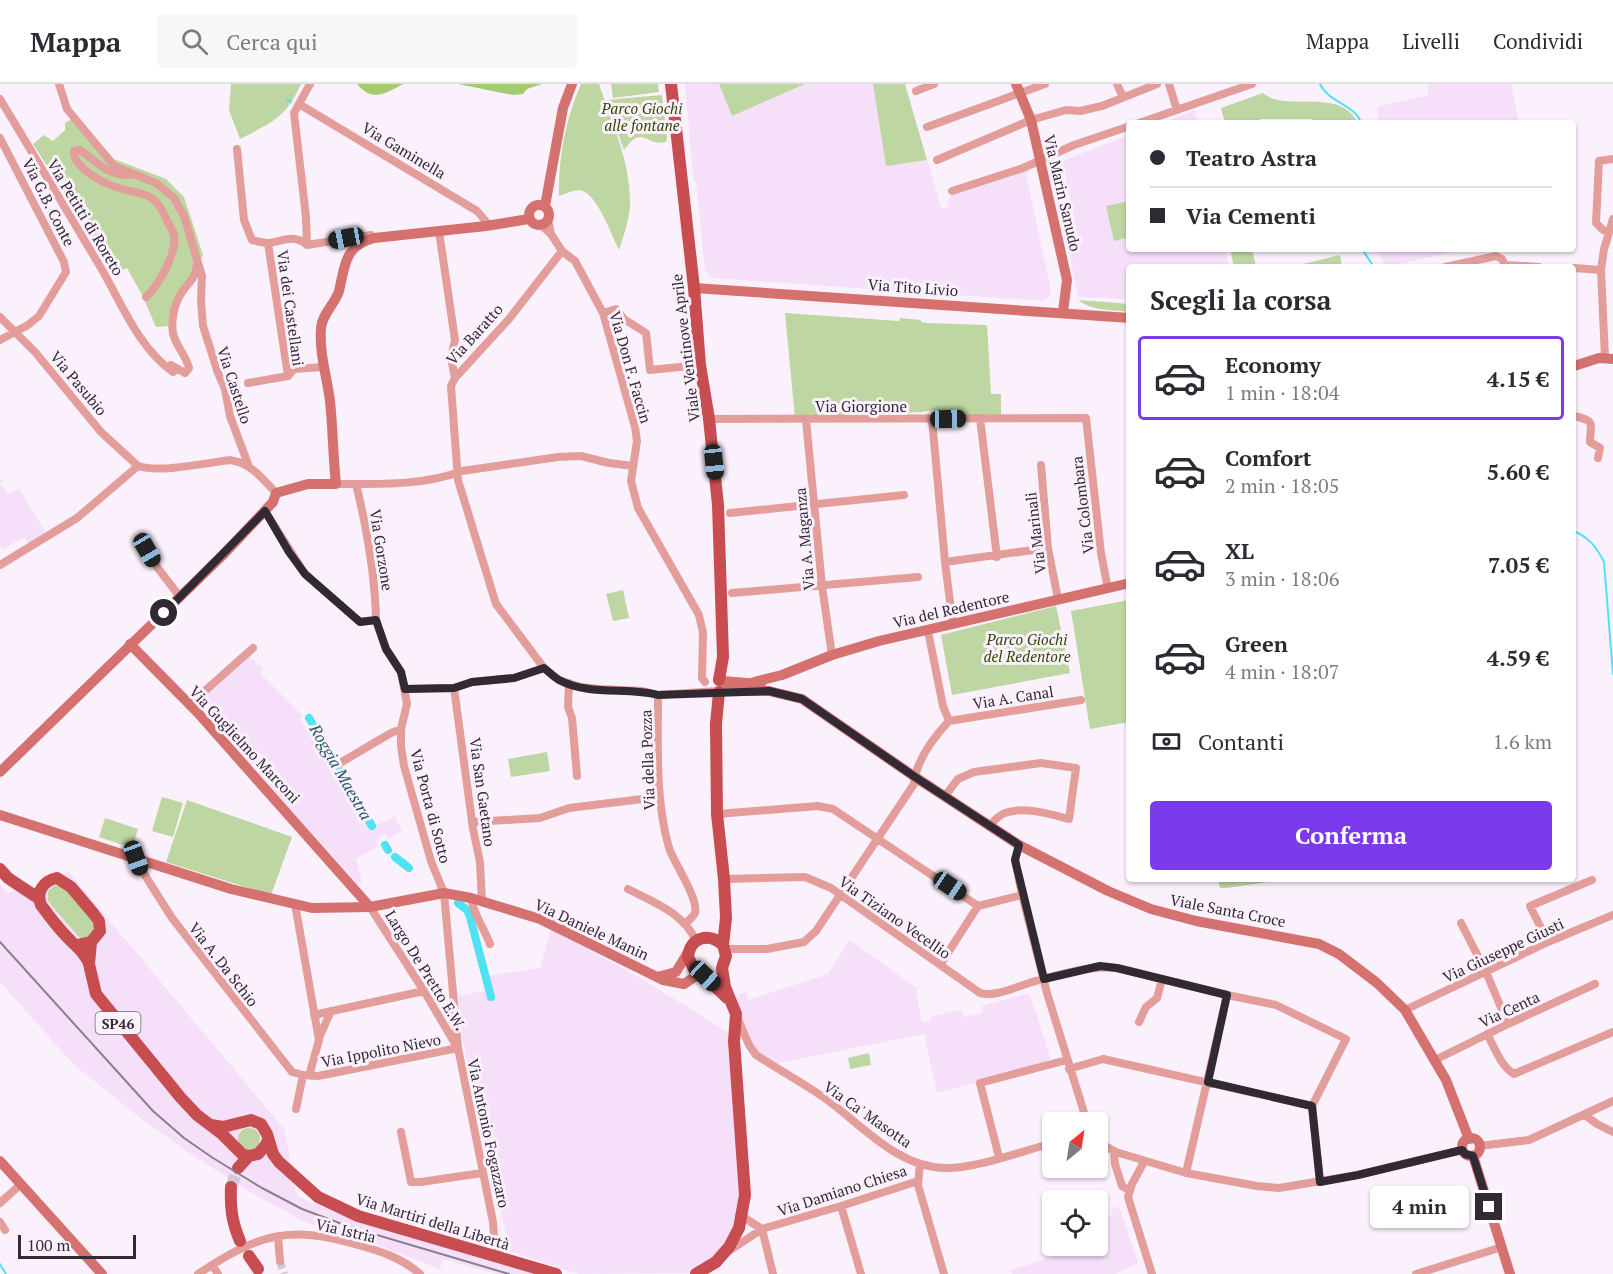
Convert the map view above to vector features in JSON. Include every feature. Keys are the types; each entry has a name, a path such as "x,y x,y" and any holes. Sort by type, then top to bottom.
{"main road":[{"name":"Viale Ventinove Aprile","path":"670,84 694,288 695,366 709,419 718,505 723,657 720,687"},
{"path":"702,975 717,973 722,968 726,956 724,879 717,814 716,724 720,687"},
{"name":"SP46","path":"0,869 17,884 38,897 41,905 89,964"},
{"name":"SP46","path":"17,884 44,884 50,879 57,878 71,887 99,921 100,931 91,942 89,964 92,984 102,1003 197,1115 245,1151"},
{"path":"38,897 44,884"},
{"path":"725,922 711,938 696,940 688,952 689,963 730,1001"},
{"path":"711,938 724,947"},
{"path":"73,943 91,942"},
{"path":"696,1274 708,1268 723,1255 738,1232 745,1196 734,1041 736,1014 725,987 722,968"},
{"path":"211,1125 223,1127 251,1120 256,1121 265,1129 268,1140 263,1150 245,1151 233,1132 240,1123"},
{"name":"Via Martiri della Libertà","path":"268,1140 279,1162 318,1197 358,1215 556,1274"},
{"name":"Via Martiri della Libertà","path":"245,1151 279,1162"},
{"path":"231,1188 230,1210 240,1241"},
{"path":"249,1256 258,1269"}],"street":[{"name":"Via Castello","path":"59,84 67,109 114,166 156,183 174,198 184,216 202,276 203,326 225,388 230,416 248,465"},
{"path":"307,245 294,113 310,84"},
{"path":"542,205 563,108 572,84"},
{"path":"916,91 934,84"},
{"path":"927,127 1018,89 1046,84"},
{"path":"1117,84 1123,97"},
{"path":"937,160 1031,120 1065,110 1080,111 1102,106 1157,84"},
{"path":"1169,84 1177,110"},
{"path":"1149,120 1252,85"},
{"name":"Via Marin Sanudo","path":"1018,89 1031,120 1067,280 1063,312"},
{"name":"Via Petitti di Roreto","path":"0,99 138,334 154,357 173,372"},
{"name":"Via Gaminella","path":"299,104 477,211 490,226"},
{"path":"952,190 1041,161 1074,145 1126,127"},
{"name":"Via G.B. Conte","path":"0,138 64,262 66,272 39,316 15,333"},
{"path":"237,149 244,220 252,240 268,243 294,238 302,240 307,245"},
{"path":"135,173 126,176 110,171 80,150 73,154 81,167 91,174 114,186 141,192 154,200 163,212 174,234 174,250 157,284 146,297"},
{"path":"1609,232 1598,226 1595,219 1599,161 1613,159"},
{"path":"336,484 330,401 324,367 321,326 326,312 338,293 342,270 358,244 374,238 517,222 529,215 532,207 542,205"},
{"path":"542,205 549,211 544,222"},
{"path":"529,215 533,223 544,222"},
{"path":"1576,365 1588,360 1609,358 1601,270 1613,219"},
{"path":"544,222 562,251"},
{"path":"439,231 455,340 451,358 455,378"},
{"path":"307,245 370,234 374,238"},
{"name":"Via dei Castellani","path":"268,243 288,376"},
{"name":"Via Baratto","path":"544,668 496,604 457,473 451,386 455,378 509,319 562,251"},
{"name":"Via Don F. Faccin","path":"562,251 575,261 603,313 635,427 637,441 631,481 638,508 699,615 703,633 702,678 705,682"},
{"path":"1459,264 1496,256 1505,264"},
{"name":"Via Petitti di Roreto","path":"149,350 185,373 188,372 187,360 173,334 174,306 181,293 194,279 197,263"},
{"path":"1576,268 1601,270"},
{"name":"Via Tito Livio","path":"694,288 1126,318"},
{"name":"Viale Ventinove Aprile","path":"603,313 616,309 624,319 646,333 650,370 695,366"},
{"name":"Via Pasubio","path":"0,317 35,352 101,432 138,466"},
{"path":"0,340 15,333"},
{"path":"248,383 288,376 294,369 324,367"},
{"path":"1576,416 1590,422 1592,426 1590,442 1600,448 1598,458"},
{"path":"980,418 997,556"},
{"name":"Via Giorgione","path":"709,419 1086,418"},
{"name":"Via Colombara","path":"1086,418 1101,554 1108,589"},
{"path":"932,419 953,625"},
{"name":"Via A. Maganza","path":"806,420 822,586 832,655"},
{"path":"276,492 308,484 404,482 448,477 457,473 558,457 581,456 633,466"},
{"path":"0,565 77,518 138,466 148,468 184,466 231,460 248,465 276,492"},
{"name":"Via Marinali","path":"1041,465 1048,548 1058,599"},
{"name":"Via Gorzone","path":"356,484 375,574 376,620 386,649 401,672 405,689"},
{"path":"2,766 180,597 265,511 276,497 276,492"},
{"path":"730,513 904,495"},
{"path":"265,511 305,574 360,622 376,620"},
{"path":"144,544 157,567 180,597"},
{"path":"945,562 1048,548"},
{"path":"732,593 918,577"},
{"name":"Via del Redentore","path":"754,682 782,675 832,655 879,640 1126,584"},
{"path":"724,947 767,949 804,942 816,931 914,784 927,749 949,722 943,706 928,630"},
{"name":"Via Guglielmo Marconi","path":"130,644 262,783 370,907"},
{"path":"189,705 253,648"},
{"path":"405,689 454,688 472,682 514,678 544,668 559,680 599,689 643,691 658,695 720,687"},
{"path":"772,689 782,675"},
{"name":"Viale Santa Croce","path":"720,687 754,682 794,696 817,708 915,777 1019,845 1107,891 1151,909 1216,925 1320,944 1339,954 1377,983 1405,1010 1446,1080 1468,1139"},
{"path":"569,683 568,707 572,718 577,776"},
{"name":"Viale Santa Croce","path":"720,687 772,689"},
{"name":"Via San Gaetano","path":"454,688 472,822 480,862 477,899 473,909 490,944"},
{"name":"Via Porta di Sotto","path":"405,689 407,704 401,729 401,746 404,766 430,861 444,893 458,1048"},
{"name":"Via della Pozza","path":"658,695 659,797 670,850 694,904 695,913 686,923"},
{"name":"Via A. Canal","path":"949,722 1081,700"},
{"path":"340,763 348,761 401,729"},
{"path":"945,796 958,779 974,772 1041,763 1076,768 1069,819 1043,813 1018,812 1005,813 990,825"},
{"path":"472,822 540,818 569,808 659,797"},
{"path":"717,814 818,806 833,809 978,906"},
{"path":"0,815 231,889 312,908 370,907 444,893"},
{"path":"1019,845 1015,860 1022,895 1069,1069 1084,1112"},
{"name":"Via A. Da Schio","path":"136,858 179,928 287,1068 306,1076"},
{"name":"Via Guglielmo Marconi","path":"335,867 353,894 351,902 343,908"},
{"name":"Via Tiziano Vecellio","path":"724,879 805,877 822,884 840,894 980,993 988,995 1100,966 1276,1005 1346,1038 1312,1106"},
{"path":"1548,942 1530,906 1592,880"},
{"path":"628,889 686,923 696,940"},
{"name":"Via Daniele Manin","path":"444,893 477,899 540,919 657,977 680,984"},
{"path":"940,965 978,906 1022,895"},
{"path":"295,904 319,1040"},
{"name":"Largo De Pretto E.W.","path":"370,907 458,1048"},
{"name":"Via Giuseppe Giusti","path":"1405,1010 1548,942 1613,915"},
{"path":"1461,923 1486,972 1508,1024"},
{"path":"688,952 676,972 675,979 680,984 702,975"},
{"name":"Via Daniele Manin","path":"657,977 676,972"},
{"path":"1139,1022 1146,1007 1157,998 1162,979"},
{"name":"Via Centa","path":"1435,1060 1595,984"},
{"path":"314,1014 424,991"},
{"path":"1186,1173 1227,995"},
{"path":"296,1109 319,1040 332,1011"},
{"name":"Via Ca' Masotta","path":"736,1014 749,1045 756,1055 825,1098 895,1152 920,1164 947,1168 969,1165 1042,1146"},
{"path":"1487,1034 1509,1071 1514,1074 1613,1032"},
{"name":"Via Ippolito Nievo","path":"306,1076 318,1076 458,1048"},
{"name":"Via Antonio Fogazzaro","path":"458,1048 493,1222 494,1237 501,1258"},
{"path":"1069,1069 1103,1059 1312,1106 1320,1182"},
{"path":"999,1157 980,1083 1067,1060"},
{"path":"1462,1150 1465,1154 1529,1140 1613,1101"},
{"path":"1585,1115 1613,1132"},
{"path":"402,1132 411,1182 482,1173"},
{"path":"1462,1150 1463,1143 1468,1139 1477,1142 1476,1151 1510,1274"},
{"path":"1108,1148 1144,1162 1186,1173 1279,1188 1358,1175 1462,1150"},
{"path":"1114,1151 1115,1164 1122,1186 1129,1190"},
{"path":"0,1161 102,1274"},
{"path":"1144,1162 1129,1190 1129,1204 1152,1274"},
{"path":"920,1164 918,1180 922,1203 944,1274"},
{"name":"Via Damiano Chiesa","path":"742,1217 762,1229 918,1180"},
{"path":"0,1203 20,1185"},
{"path":"841,1206 861,1274"},
{"path":"0,1222 5,1230"},
{"path":"723,1255 762,1229 773,1274"},
{"name":"Via Istria","path":"198,1274 242,1248 292,1233 340,1240 397,1259 420,1274"},
{"path":"278,1236 280,1261"},
{"path":"1416,1274 1502,1247"},
{"path":"212,1265 218,1274"}],"shaded area":[{"path":"685,84 719,84 733,115 805,84 873,84 886,165 927,160 942,209 948,207 950,196 953,193 1031,166 1026,174 1050,295 1044,301 712,278 705,270"},
{"path":"1429,84 1511,84 1518,120 1379,120 1377,107 1428,95"},
{"path":"1195,110 1197,120 1170,120"},
{"path":"1126,136 1126,252 1226,252 1228,264 1126,264 1126,299 1078,297 1065,231 1076,227 1062,161"},
{"path":"1378,252 1453,252 1399,264 1384,264"},
{"path":"0,483 8,494 19,488 46,533 28,543 24,537 3,549 0,546"},
{"path":"246,653 264,669 260,673 303,716 300,719 342,781 370,828 395,816 402,831 389,839 385,834 375,841 378,846 356,859 362,882 358,885 194,700"},
{"path":"68,871 284,1129 297,1196 331,1211 383,1229 539,1274 496,1274 443,1259 440,1269 378,1245 305,1222 248,1191 186,1151 73,1064 0,982 0,884 7,893 55,882"},
{"path":"551,929 642,979 728,1032 740,1198 731,1233 711,1260 692,1273 578,1274 510,1251 453,997 489,990 485,976 540,968"},
{"path":"850,940 918,989 916,992 922,1022 931,1021 931,1017 962,1009 964,1017 983,1013 982,1006 1026,994 1030,995 1050,1057 1048,1064 937,1093 924,1034 768,1065 747,1047 740,1035 735,997 746,992 748,1000 828,974"},
{"path":"1119,1206 1138,1263 1115,1274 1012,1274 1010,1270 1056,1256 1108,1256 1108,1216 1113,1214 1112,1209"}],"green space":[{"path":"231,84 301,84 283,112 269,123 240,139 229,110"},
{"path":"357,84 403,84 385,93 374,95"},
{"path":"458,84 542,84 527,89 523,94 513,95"},
{"path":"581,84 599,84 624,159 630,205 619,250 599,209 589,195 577,190 559,196 564,138"},
{"path":"611,84 658,84 659,92 613,98"},
{"path":"719,84 805,84 732,116"},
{"path":"873,84 905,84 927,160 886,166"},
{"path":"1263,93 1273,99 1339,106 1350,112 1356,120 1224,120 1221,108"},
{"name":"Parco Giochi alle fontane","path":"662,95 666,142 659,143 640,137 630,142 624,150 606,100"},
{"path":"76,116 114,159 166,179 184,197 203,255 181,295 174,321 169,326 156,327 127,268 112,275 33,144 44,135 53,141 65,130 65,123"},
{"path":"1126,202 1126,238 1114,241 1106,206"},
{"path":"1231,252 1253,252 1255,264 1233,264"},
{"path":"1340,255 1342,264 1303,264"},
{"path":"1079,300 1126,304 1126,312 1096,308 1083,304"},
{"path":"785,313 899,321 900,318 921,320 926,323 987,325 991,394 1001,394 1001,419 932,410 795,418"},
{"path":"623,590 629,618 613,621 606,594"},
{"path":"1126,601 1126,723 1090,729 1071,611"},
{"name":"Parco Giochi del Redentore","path":"1056,606 1070,673 952,695 941,635"},
{"path":"547,752 550,771 511,777 508,759"},
{"path":"162,797 183,803 173,837 152,831"},
{"path":"187,800 292,837 271,895 166,862"},
{"path":"105,818 138,829 132,848 99,837"},
{"path":"1219,882 1269,882 1227,888 1220,888"},
{"path":"54,886 62,886 93,922 95,930 91,937 82,939 78,936 48,901 48,891"},
{"path":"869,1053 871,1065 850,1069 848,1058"},
{"path":"249,1128 257,1131 260,1139 257,1147 249,1150 241,1147 238,1139 241,1131"}],"waterway":[{"path":"1320,84 1329,95 1353,112 1360,120"},
{"path":"287,99 291,102"},
{"path":"1364,252 1372,264"},
{"path":"1576,532 1592,543 1604,562 1613,674"},
{"name":"Roggia Maestra","path":"309,718 372,826"},
{"name":"Roggia Maestra","path":"385,845 388,850"},
{"name":"Roggia Maestra","path":"395,857 409,868"},
{"name":"Roggia Maestra","path":"458,903 467,910 470,917 491,997"},
{"path":"0,1264 6,1274"}],"tunnel":[{"path":"231,1187 238,1168"},
{"path":"280,1261 284,1274"}],"railway":[{"path":"0,942 153,1111 184,1138 213,1158 302,1209 350,1227 509,1274"}],"route":[{"path":"164,613 265,511 305,574 360,622 376,620 386,649 401,672 405,689 454,688 472,682 514,678 544,668 559,680 581,687 643,691 658,695 717,691 769,691 802,699 1019,845 1015,860 1044,979 1100,966 1117,968 1227,995 1208,1082 1312,1106 1320,1182 1462,1150 1468,1156 1473,1156 1489,1207"}]}
